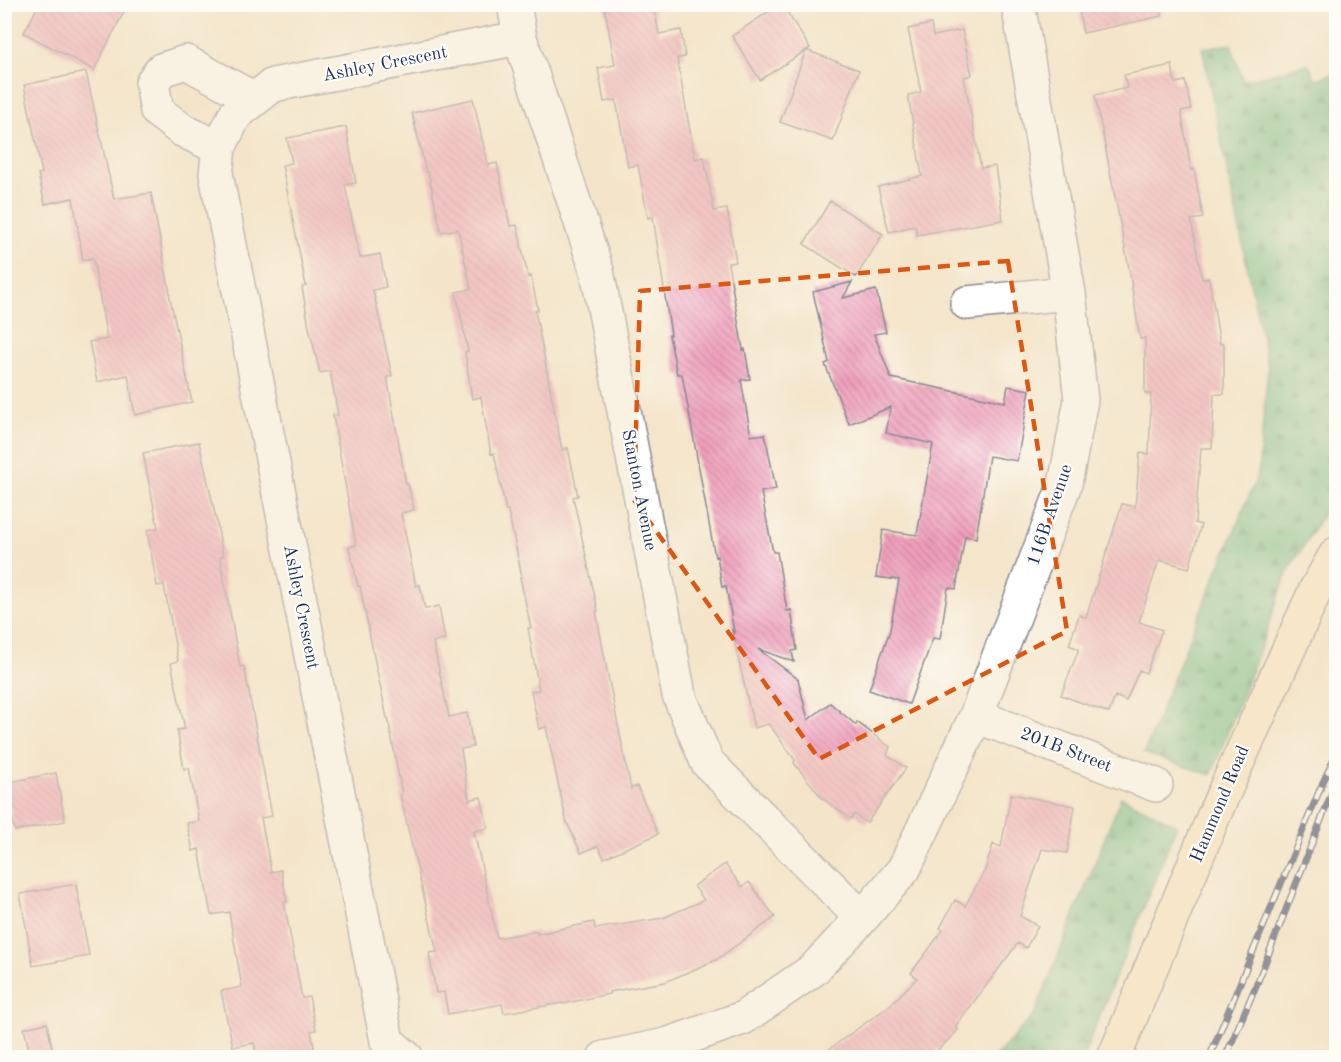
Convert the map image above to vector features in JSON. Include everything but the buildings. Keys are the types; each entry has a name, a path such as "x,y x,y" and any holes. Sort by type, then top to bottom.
{"street":[{"name":"Stanton Avenue","path":"514,4 520,38 597,271 679,695 707,762 862,918"},
{"name":"116B Avenue","path":"862,918 904,869 976,716 1065,484 1081,400 1069,293 1018,4"},
{"name":"Ashley Crescent","path":"406,1058 387,1041 216,174 219,148 235,115 273,85 520,38"},
{"path":"219,148 182,130 157,111 152,82 161,70 186,62 254,99"},
{"path":"967,303 1069,293"},
{"name":"Hammond Road","path":"1114,1058 1217,808 1315,591 1336,554"},
{"name":"201B Street","path":"976,716 1156,784"},
{"path":"604,1058 666,1045 743,1018 813,970 862,918"}],"highlighted area":[{"path":"1008,261 1067,631 819,759 634,500 640,291"}],"green space":[{"path":"1231,44 1243,81 1308,64 1316,79 1336,73 1336,493 1287,573 1211,775 1144,753 1258,474 1268,368 1202,48"},
{"path":"1121,797 1177,825 1083,1057 995,1057 1035,1014"}],"railway":[{"path":"1209,1058 1336,755"},
{"path":"1225,1058 1258,981 1336,782"}]}
